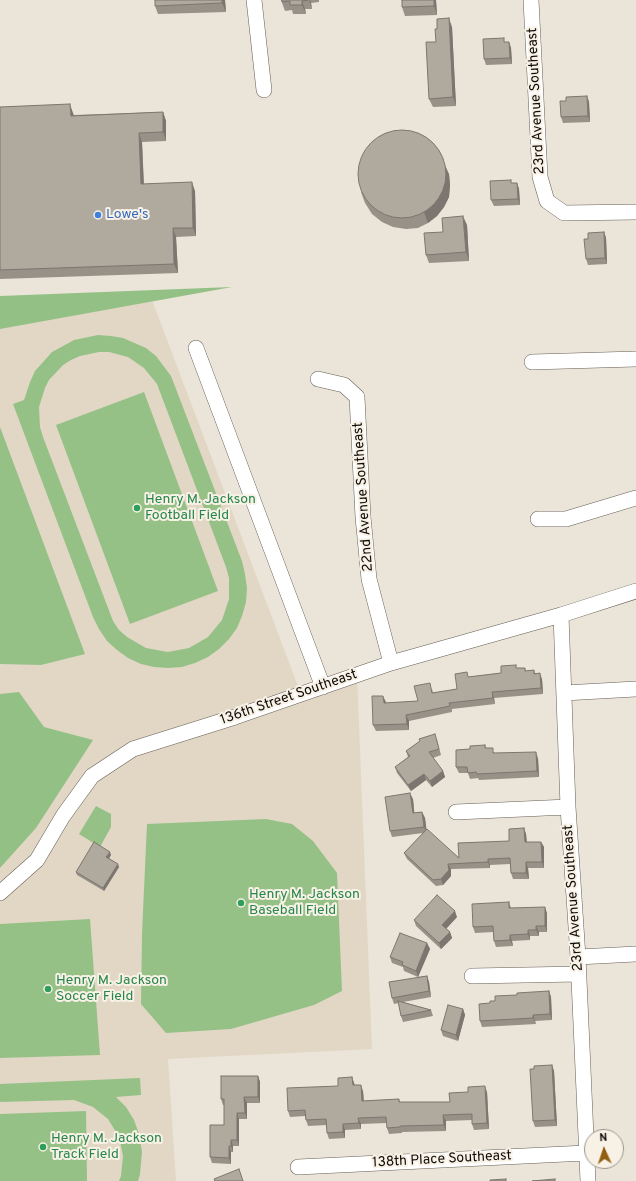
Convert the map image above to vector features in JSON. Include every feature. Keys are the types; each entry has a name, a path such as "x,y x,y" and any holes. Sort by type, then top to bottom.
{"street":[{"path":"254,0 264,90"},
{"name":"23rd Avenue Southeast","path":"531,0 540,177 547,201 564,213 636,212"},
{"path":"196,348 323,687"},
{"path":"532,362 636,359"},
{"name":"22nd Avenue Southeast","path":"318,379 344,385 357,396 363,517 369,579 391,664"},
{"path":"538,519 566,519 636,498"},
{"name":"136th Street Southeast","path":"0,893 37,860 63,816 92,776 133,749 242,715 391,664 561,615 636,591"},
{"name":"23rd Avenue Southeast","path":"561,615 568,807 579,974 585,1129"},
{"path":"564,694 636,689"},
{"path":"456,812 568,807"},
{"path":"578,957 636,954"},
{"path":"472,976 579,974"},
{"name":"138th Place Southeast","path":"298,1167 584,1154"},
{"name":"23rd Avenue Southeast","path":"587,1169 588,1181"}],"shaded area":[{"path":"152,300 301,694 357,675 372,1049 168,1059 176,1181 0,1181 0,307"}],"green space":[{"path":"232,287 0,329 0,296"},
{"path":"98,335 123,338 146,348 156,356 171,376 242,561 247,588 246,602 237,628 219,649 208,657 195,663 182,667 168,668 141,664 128,658 107,641 93,617 13,404 24,400 35,371 52,352 74,340","holes":["99,352 109,352 128,357 144,368 157,384 229,578 229,599 222,620 208,637 189,648 168,652 146,648 127,637 119,630 113,621 40,427 39,407 49,380 63,365 71,360 80,356"]},
{"name":"Henry M. Jackson Football Field","path":"144,392 218,591 130,624 56,425"},
{"path":"0,427 85,654 41,665 0,664"},
{"path":"19,692 44,727 93,740 36,828 0,868 0,694"},
{"path":"96,806 111,814 111,827 100,847 79,834"},
{"name":"Henry M. Jackson Baseball Field","path":"266,819 292,824 313,841 337,873 342,991 314,1005 231,1029 166,1033 141,1004 142,933 147,824"},
{"name":"Henry M. Jackson Soccer Field","path":"90,919 100,1055 0,1058 0,924"},
{"path":"140,1078 141,1095 116,1097 126,1107 134,1120 139,1134 142,1152 138,1181 119,1181 123,1156 119,1137 108,1119 93,1107 74,1100 0,1102 0,1084"},
{"name":"Henry M. Jackson Track Field","path":"86,1111 87,1181 0,1181 0,1114"}],"building":[{"path":"155,0 222,0 222,3 155,6"},
{"path":"282,0 308,0 302,1 302,5 290,5 290,1 282,2"},
{"path":"402,0 434,0 434,6 402,7"},
{"path":"449,18 453,97 429,99 426,42 436,42 435,29 437,29 437,19"},
{"path":"504,38 504,42 509,42 510,58 484,59 483,39"},
{"path":"587,96 588,116 561,117 560,101 566,101 566,97"},
{"name":"Lowe's","path":"70,104 71,116 163,112 163,132 139,133 141,184 192,182 193,228 173,228 174,264 0,270 0,107"},
{"path":"402,130 419,134 433,143 442,157 446,174 442,191 433,205 419,214 402,218 385,214 371,205 362,191 358,174 362,157 371,143 385,134"},
{"path":"511,180 511,183 517,183 518,199 491,200 490,181"},
{"path":"463,216 466,252 426,255 424,233 443,232 442,218"},
{"path":"604,232 605,258 586,259 584,239 588,239 588,233"},
{"path":"516,665 516,668 525,668 525,671 534,670 534,674 540,673 541,688 492,692 493,698 449,703 450,706 406,715 407,724 373,725 372,696 383,696 384,703 418,701 414,686 430,683 432,693 457,689 455,674 467,672 468,677 501,673 501,666"},
{"path":"435,734 439,749 429,752 443,771 430,781 424,774 408,785 395,767 410,756 406,751 420,741 419,739"},
{"path":"485,745 485,748 493,748 493,753 536,752 537,771 477,774 476,772 468,773 467,767 456,767 456,750 470,749 470,746"},
{"path":"410,793 413,813 422,812 424,827 390,831 385,797"},
{"path":"524,828 525,842 541,842 542,862 526,862 526,873 511,873 510,858 488,859 488,862 448,864 449,870 441,879 433,880 404,853 427,829 459,858 458,843 509,841 509,829"},
{"path":"94,842 110,852 106,857 118,864 103,888 76,872"},
{"path":"437,895 455,911 442,925 450,932 439,943 414,920"},
{"path":"509,902 509,908 545,907 545,926 536,926 536,930 528,930 528,934 510,935 510,940 494,941 493,926 473,927 472,904"},
{"path":"400,933 427,943 416,971 402,965 403,962 390,957"},
{"path":"427,976 429,991 392,998 389,982"},
{"path":"549,991 550,1014 533,1015 533,1018 480,1021 479,1004 495,1001 495,996"},
{"path":"398,1001 431,1010 401,1016"},
{"path":"448,1005 463,1009 456,1035 441,1030"},
{"path":"552,1065 555,1120 533,1121 530,1069 534,1069 534,1066"},
{"path":"221,1076 258,1076 258,1097 244,1097 245,1113 237,1113 237,1140 231,1140 231,1146 229,1146 229,1158 210,1157 210,1125 224,1125 224,1099 221,1099"},
{"path":"352,1077 353,1085 361,1085 362,1101 399,1099 399,1102 450,1102 449,1093 468,1092 468,1087 485,1086 487,1123 472,1124 472,1114 443,1115 444,1125 400,1126 387,1128 386,1117 358,1118 359,1123 343,1124 343,1132 327,1133 326,1119 306,1120 305,1110 288,1111 287,1088 338,1086 338,1078"},
{"path":"239,1169 243,1181 215,1181 214,1179"},
{"path":"506,1179 506,1181 490,1181 490,1180"},
{"path":"555,1179 555,1181 532,1181"}],"place":[{"name":"Lowe's","path":"98,215"},
{"name":"Henry M. Jackson Football Field","path":"137,508"},
{"name":"Henry M. Jackson Baseball Field","path":"241,903"},
{"name":"Henry M. Jackson Soccer Field","path":"48,989"},
{"name":"Henry M. Jackson Track Field","path":"43,1147"}]}
